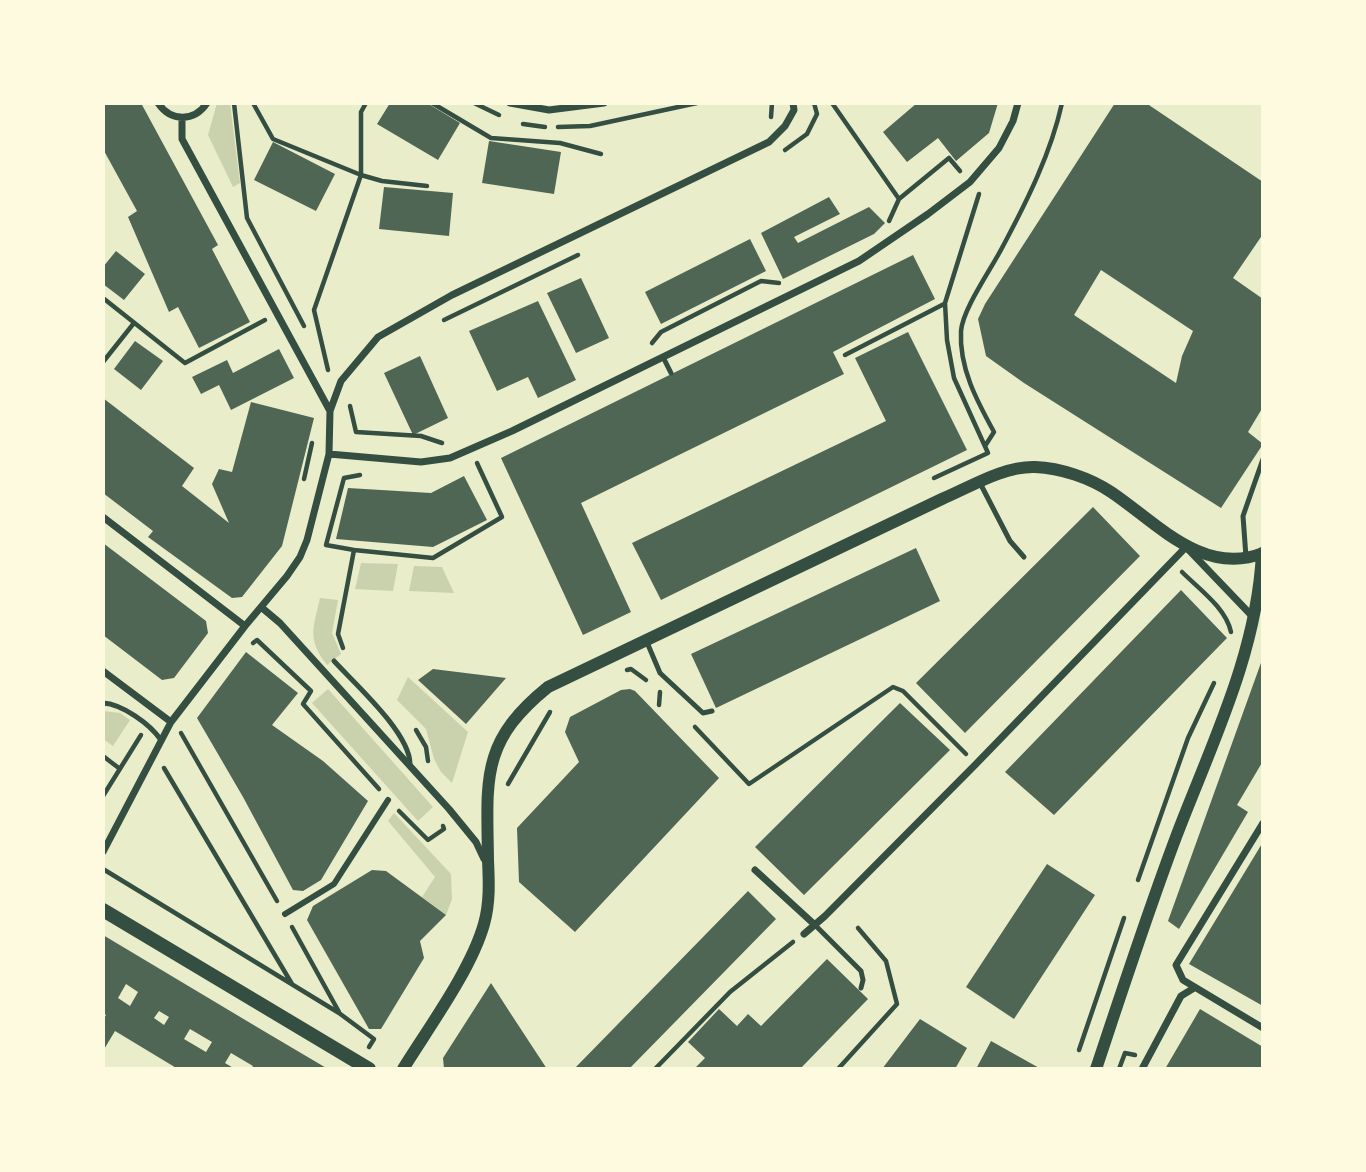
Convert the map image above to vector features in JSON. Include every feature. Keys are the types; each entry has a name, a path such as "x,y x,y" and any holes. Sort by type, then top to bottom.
{"main road":[{"path":"103,910 364,1066"}],"street":[{"path":"158,103 166,113 183,118 192,117 207,103"},
{"path":"510,103 549,110 604,103"},
{"path":"103,852 171,722 287,576 307,540 329,454 330,411 341,381 378,337 452,295 769,142 785,126 794,110 793,103"},
{"path":"329,454 421,462 450,458 512,431 859,261 928,215 970,182 999,148 1013,121 1018,103"},
{"path":"183,118 182,139 330,411"},
{"path":"403,1069 475,949 487,909 487,799 490,770 499,742 529,703 548,687 980,483 1000,474 1034,467 1070,473 1110,491 1186,547 1253,617"},
{"path":"103,517 245,626"},
{"path":"1096,1069 1175,840 1235,685 1253,617 1262,553 1245,558 1224,558 1186,547"},
{"path":"804,934 976,764 1186,547"},
{"path":"261,607 280,623 410,764 479,847 489,881"},
{"path":"103,671 171,722"},
{"path":"285,914 334,884 388,800"},
{"path":"1263,822 1176,964 1183,980 1263,1028"},
{"path":"755,870 815,925"},
{"path":"1142,1069 1181,996 1194,988"}],"lane":[{"path":"663,357 671,373"},
{"path":"1245,558 1243,516 1263,459"},
{"path":"980,483 1010,541 1024,557"},
{"path":"646,640 660,673 703,713 712,711"},
{"path":"334,661 397,730 407,744 410,764"},
{"path":"103,703 118,704 161,740"},
{"path":"815,925 860,971 863,980 861,988"}],"path":[{"path":"234,103 247,218 309,335"},
{"path":"253,103 274,139 360,175 382,181 426,186"},
{"path":"316,346 328,370 314,310 360,175 361,112 366,103"},
{"path":"432,103 491,138 560,143 601,154"},
{"path":"474,103 504,117"},
{"path":"832,103 899,199"},
{"path":"985,446 994,432 978,402 963,362 961,329 974,296 1003,246 1047,155 1062,103"},
{"path":"887,226 899,199 950,158 979,194 945,303 947,340 954,378 988,453 934,478"},
{"path":"643,347 654,342 660,332 761,281 779,283 791,277"},
{"path":"103,298 185,363 267,318"},
{"path":"845,355 945,303"},
{"path":"103,362 134,323"},
{"path":"351,400 350,409 356,432 421,436 443,443"},
{"path":"302,485 314,433"},
{"path":"467,467 488,457"},
{"path":"370,475 344,478 326,545 433,558 502,517 477,463"},
{"path":"346,654 338,634 354,550"},
{"path":"1172,562 1228,621 1231,635"},
{"path":"1212,603 1221,582"},
{"path":"229,646 240,652 257,640 311,691 303,704 428,841 444,829 440,817"},
{"path":"620,674 631,669 650,682"},
{"path":"1135,888 1188,738 1215,680"},
{"path":"695,726 749,783 893,687 903,691 976,764"},
{"path":"659,705 660,689 667,697"},
{"path":"505,790 552,708"},
{"path":"171,722 184,736 340,1013"},
{"path":"411,725 426,747 428,763"},
{"path":"103,796 147,726"},
{"path":"134,746 165,768 292,984"},
{"path":"103,756 120,769"},
{"path":"103,869 340,1013 374,1039 364,1066"},
{"path":"1079,1049 1126,913"},
{"path":"838,1069 897,1004 887,961 858,928"},
{"path":"655,1069 730,992 804,934"},
{"path":"1119,1069 1125,1053"}],"green space":[{"path":"217,103 230,103 240,183 233,187 208,135"},
{"path":"361,563 398,564 393,591 355,589"},
{"path":"414,566 442,567 454,593 409,591"},
{"path":"320,598 338,600 332,633 341,654 327,665 316,648 313,633"},
{"path":"408,677 468,732 452,783 441,772 434,759 426,729 397,700"},
{"path":"328,689 433,807 418,821 312,703"},
{"path":"103,711 120,713 130,720 113,746 103,739"},
{"path":"394,813 451,874 452,899 446,915 422,897 435,877 388,821"}],"building":[{"path":"141,103 218,245 212,249 250,322 199,348 178,307 169,312 128,217 137,211 103,149 103,105"},
{"path":"390,103 427,103 460,123 438,160 377,124"},
{"path":"917,103 998,103 989,133 956,161 938,138 907,162 883,132"},
{"path":"1115,103 1146,103 1263,182 1263,234 1233,278 1263,299 1263,407 1248,432 1263,444 1221,508 986,356 978,319 985,304","holes":["1101,270 1193,331 1182,356 1176,383 1074,315"]},
{"path":"489,141 561,152 554,194 482,183"},
{"path":"273,142 335,174 316,211 254,180"},
{"path":"384,187 453,193 449,236 379,229"},
{"path":"829,197 840,214 794,237 798,243 869,207 885,223 874,234 783,279 761,233"},
{"path":"750,239 766,271 661,324 645,292"},
{"path":"116,251 145,274 124,300 103,284 103,267"},
{"path":"913,255 935,299 833,352 844,374 581,503 631,612 583,635 501,458"},
{"path":"581,278 609,338 576,353 547,293"},
{"path":"538,301 576,380 538,398 528,377 497,391 469,331"},
{"path":"908,332 967,450 661,600 632,543 886,421 855,358"},
{"path":"135,341 163,361 141,390 114,369"},
{"path":"279,349 294,378 231,410 219,385 201,394 192,377 227,360 233,373"},
{"path":"420,356 448,418 413,435 384,373"},
{"path":"103,398 194,468 182,486 229,523 212,484 219,469 232,472 251,402 314,418 282,546 242,597 232,598 148,537 153,531 103,493"},
{"path":"464,476 487,520 433,547 336,539 348,488 431,493"},
{"path":"1093,507 1140,556 965,733 916,683"},
{"path":"103,543 206,621 208,633 174,678 162,680 103,635"},
{"path":"916,548 940,601 716,708 691,654"},
{"path":"1181,590 1227,638 1054,815 1005,772"},
{"path":"246,652 298,693 272,725 323,761 368,801 321,880 303,891 293,890 197,718"},
{"path":"1262,660 1263,761 1237,805 1248,812 1179,929 1168,921"},
{"path":"433,669 506,678 466,724 418,680"},
{"path":"621,690 635,691 719,778 575,932 519,882 517,828 579,762 565,732 570,717"},
{"path":"900,703 950,750 804,895 755,847"},
{"path":"1263,842 1263,1006 1189,964"},
{"path":"1047,864 1095,895 1014,1019 966,987"},
{"path":"372,870 386,871 446,915 420,941 424,958 381,1029 369,1029 307,920 313,906"},
{"path":"748,891 776,919 629,1069 574,1069"},
{"path":"103,935 328,1069 251,1069 253,1066 231,1053 225,1063 235,1069 178,1069 115,1031 103,1051 103,1020 106,1015 103,1013","holes":["126,984 138,992 130,1006 118,998","159,1011 169,1017 164,1025 154,1018","190,1029 212,1042 206,1052 184,1039"]},
{"path":"827,959 868,999 800,1069 694,1069 705,1058 688,1042 719,1009 737,1026 748,1014 761,1026"},
{"path":"491,983 547,1069 444,1069 443,1058"},
{"path":"1200,1009 1263,1047 1263,1069 1165,1069"},
{"path":"920,1019 967,1048 955,1069 882,1069"},
{"path":"991,1041 1041,1069 976,1069"}]}
